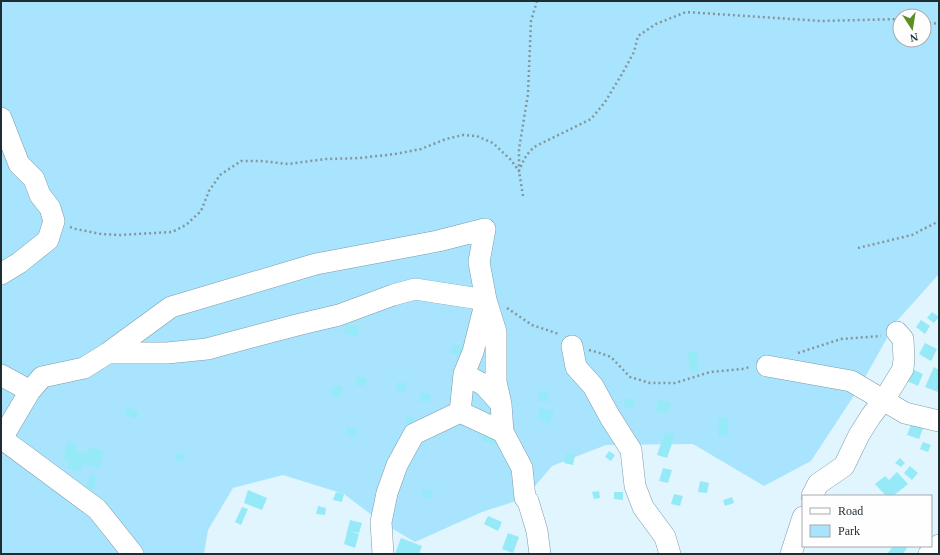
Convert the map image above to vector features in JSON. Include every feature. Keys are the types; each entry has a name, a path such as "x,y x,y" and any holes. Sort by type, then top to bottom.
{"street":[{"path":"1,118 19,164 34,179 40,195 50,208 54,221 48,240 19,263 1,274"},
{"path":"133,554 97,509 1,439 30,391 42,378 84,368 108,353 171,307 316,264 438,241 485,229 479,262 495,303 496,382 501,404 503,432 522,468 525,498 528,501 537,531 540,554"},
{"path":"108,353 167,353 207,349 339,315 393,295 415,289 495,303"},
{"path":"460,412 464,374 495,303"},
{"path":"812,495 818,484 844,466 859,435 902,369 904,359 903,339 888,334"},
{"path":"572,346 576,368 593,386 610,417 631,450 635,486 643,507 665,537 670,554"},
{"path":"767,366 851,381 905,413 939,421"},
{"path":"464,374 484,385 501,404"},
{"path":"1,375 30,391"},
{"path":"460,412 503,432"},
{"path":"383,554 381,522 387,493 397,465 414,434 460,412"},
{"path":"791,554 802,520"},
{"path":"929,554 939,545"}],"path":[{"path":"523,196 519,171 519,149 528,94 531,21 537,1"},
{"path":"519,171 530,150 591,119 605,102 622,74 634,52 638,36 656,24 686,12 821,21 892,19"},
{"path":"54,221 76,229 101,234 119,235 172,232 186,225 201,211 209,191 220,175 241,161 261,161 288,164 326,159 360,158 395,154 420,149 446,139 463,135 477,136 493,143 511,160 519,171"},
{"path":"858,248 912,235 939,221"},
{"path":"495,303 532,325 556,333 572,346 600,353 611,358 630,376 650,383 675,383 710,372 742,370 760,364 767,366"},
{"path":"795,353 841,339 888,334"}],"green space":[{"path":"1,1 939,1 939,274 896,322 859,388 811,461 764,486 693,444 606,445 552,466 525,498 482,512 415,542 381,522 344,494 283,475 233,488 208,530 204,554 1,554"}],"building":[{"path":"932,312 939,317 934,323 927,318"},
{"path":"921,320 930,326 925,334 916,327"},
{"path":"346,324 359,326 357,336 344,334"},
{"path":"925,343 937,349 931,361 919,354"},
{"path":"453,344 468,348 466,357 450,353"},
{"path":"697,351 699,371 690,372 688,352"},
{"path":"934,367 939,370 938,392 925,387"},
{"path":"910,368 923,374 918,386 905,380"},
{"path":"357,376 367,378 365,387 355,385"},
{"path":"397,382 406,383 405,392 396,391"},
{"path":"334,385 343,387 340,397 331,395"},
{"path":"548,391 549,401 539,402 538,392"},
{"path":"421,392 430,394 429,402 419,401"},
{"path":"625,398 635,400 633,408 624,407"},
{"path":"658,400 670,402 668,413 656,411"},
{"path":"127,407 139,412 136,419 124,414"},
{"path":"541,407 554,412 550,424 537,419"},
{"path":"408,415 415,419 411,425 404,422"},
{"path":"719,417 728,418 727,436 718,436"},
{"path":"912,422 924,426 919,439 907,435"},
{"path":"347,426 358,429 356,438 345,435"},
{"path":"484,431 497,433 495,444 482,441"},
{"path":"665,432 675,435 667,458 657,455"},
{"path":"68,441 78,444 76,451 87,454 90,447 104,451 99,468 83,464 81,472 67,468 69,462 63,460"},
{"path":"923,442 931,445 928,452 920,449"},
{"path":"609,451 615,455 611,461 605,457"},
{"path":"177,453 185,455 183,462 175,459"},
{"path":"566,453 575,455 573,465 564,463"},
{"path":"900,458 905,463 901,467 895,463"},
{"path":"910,466 918,473 912,480 904,473"},
{"path":"663,468 672,470 668,483 659,481"},
{"path":"897,472 908,484 894,495 885,495 875,484 885,476 889,480"},
{"path":"90,474 97,476 93,490 86,487"},
{"path":"700,481 709,483 707,493 698,492"},
{"path":"423,489 433,491 431,499 421,497"},
{"path":"248,490 267,498 262,510 244,503"},
{"path":"599,491 600,498 594,499 592,492"},
{"path":"336,492 344,494 342,502 333,500"},
{"path":"614,492 623,492 623,500 614,499"},
{"path":"674,494 683,496 680,506 671,504"},
{"path":"732,497 734,503 725,506 723,500"},
{"path":"318,506 326,508 325,515 316,514"},
{"path":"242,507 248,509 241,525 235,522"},
{"path":"488,516 502,522 498,531 484,524"},
{"path":"350,520 362,523 359,533 349,531 359,534 355,548 344,544"},
{"path":"508,533 519,537 513,553 502,549"},
{"path":"401,538 422,546 419,554 395,554"},
{"path":"892,547 907,548 903,554 888,553"}]}
